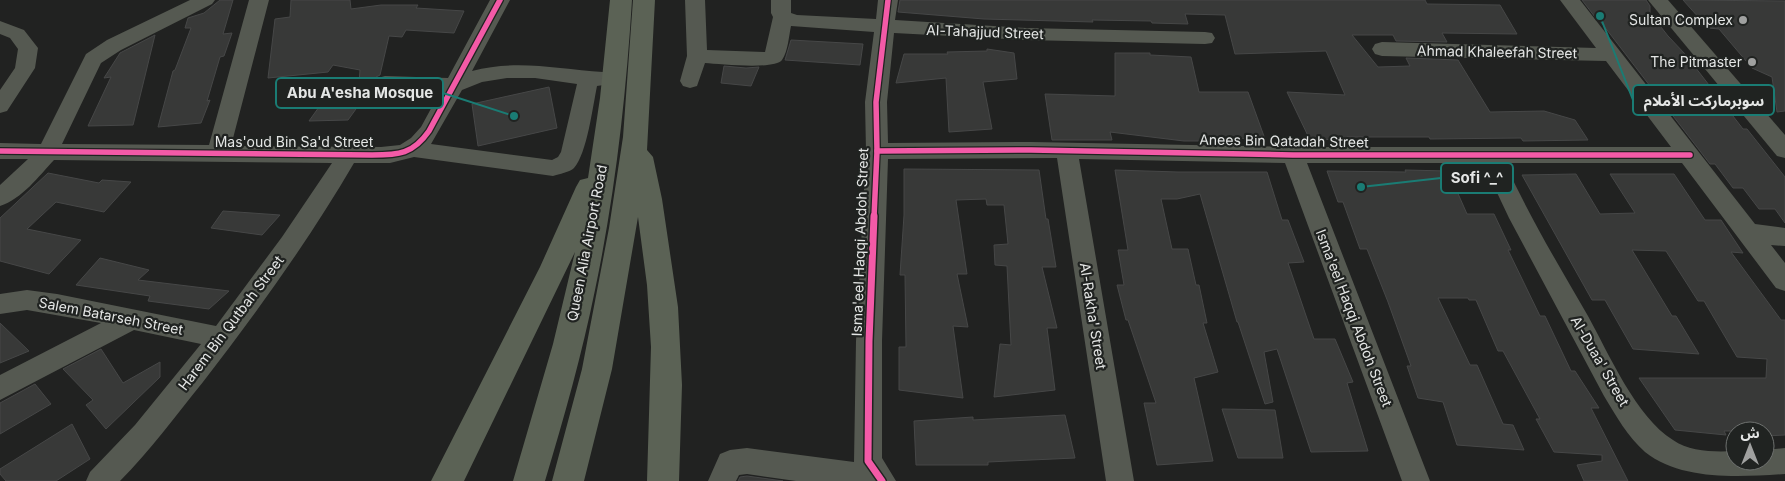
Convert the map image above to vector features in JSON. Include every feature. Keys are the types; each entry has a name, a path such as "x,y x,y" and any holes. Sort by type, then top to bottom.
{"highway":[{"name":"Queen Alia Airport Road","path":"528,481 554,400 586,262 606,146 615,79 622,0"},
{"path":"568,481 601,350 623,228 636,137 644,0"},
{"path":"636,137 648,195 665,328 666,401 663,481"},
{"path":"446,481 554,267 606,146"}],"street":[{"path":"0,196 24,178 47,153 93,59 114,45 206,0"},
{"path":"218,154 259,0"},
{"path":"413,149 429,131 500,0"},
{"path":"690,81 697,56 695,0"},
{"name":"Isma'eel Haqqi Abdoh Street","path":"876,475 868,461 869,341 877,151 876,102 888,0"},
{"path":"1570,0 1785,281"},
{"path":"1658,0 1785,150"},
{"path":"697,56 770,59 774,57 782,9"},
{"name":"Al-Tahajjud Street","path":"782,9 796,21 1026,34 1206,38"},
{"path":"0,27 17,34 28,48 25,68 8,82 0,106"},
{"name":"Ahmad Khaleefah Street","path":"1382,49 1612,55"},
{"path":"385,83 454,86 478,76 507,71 535,71 588,79 615,79"},
{"name":"Mas'oud Bin Sa'd Street","path":"0,151 348,155 395,154 413,149 553,168 566,163 572,153 588,79"},
{"name":"Anees Bin Qatadah Street","path":"877,151 1067,150 1292,155 1690,155"},
{"name":"Al-Rakha' Street","path":"1067,150 1120,481"},
{"name":"Al-Duaa' Street","path":"1490,154 1506,192 1610,380 1638,426 1654,444 1673,456 1697,462 1727,464 1785,461"},
{"name":"Harem Bin Qutbah Street","path":"100,481 131,451 222,338 316,209 348,155"},
{"name":"Isma'eel Haqqi Abdoh Street","path":"1292,155 1416,481"},
{"path":"1750,233 1785,237"},
{"name":"Salem Batarseh Street","path":"0,304 27,300 57,304 222,338"},
{"path":"0,388 131,320"},
{"path":"722,481 730,463 747,461 852,476 876,475"}],"building":[{"path":"220,0 233,0 223,34 232,33 224,56 220,57 207,101 210,100 201,123 158,127 173,71 191,28 185,28 188,18 204,13"},
{"path":"291,0 350,0 351,9 381,5 418,5 416,8 464,11 454,33 406,30 402,37 389,36 380,75 376,77 374,84 348,120 309,121 329,93 358,96 360,70 333,65 328,72 268,78 275,19 290,17"},
{"path":"900,0 1425,0 1427,4 1500,5 1517,34 1442,33 1447,42 1396,41 1393,35 1352,35 1378,67 1410,66 1406,58 1458,60 1490,112 1544,111 1575,120 1588,140 1523,141 1521,138 1430,139 1429,137 1347,137 1348,139 1310,140 1287,92 1345,95 1326,51 1235,54 1225,15 1185,14 1188,24 1152,23 1151,21 1092,20 1093,22 984,19 898,12"},
{"path":"1582,0 1646,0 1650,6 1650,13 1668,36 1685,54 1743,129 1747,129 1785,177 1785,223 1775,209 1759,209 1743,188 1733,188 1715,164 1710,164"},
{"path":"1683,0 1785,1 1785,111 1777,112 1772,77 1752,68 1719,29 1708,28"},
{"path":"155,35 133,125 88,126 111,77 104,78 120,53"},
{"path":"791,40 863,44 860,65 785,60"},
{"path":"987,49 1014,53 1017,79 983,82 992,129 949,132 946,78 896,83 904,54 948,54 947,52 987,51"},
{"path":"1115,53 1150,53 1150,55 1191,57 1199,92 1248,92 1265,139 1218,138 1219,141 1184,141 1110,132 1112,140 1052,140 1045,94 1115,96"},
{"path":"724,66 759,67 751,86 721,83"},
{"path":"549,87 557,128 478,146 472,104"},
{"path":"904,169 1039,170 1046,219 1048,219 1056,267 1042,267 1057,328 1047,328 1055,390 994,397 1000,344 1011,345 1007,266 995,265 994,245 1008,244 1004,205 987,205 986,199 956,200 967,274 957,274 968,327 953,326 963,398 899,390 899,347 906,347 905,275 900,275 904,215"},
{"path":"1115,170 1267,172 1282,220 1288,220 1304,262 1288,263 1314,339 1335,339 1353,382 1347,383 1368,451 1311,452 1277,349 1264,352 1273,402 1265,404 1237,322 1200,194 1177,199 1161,199 1172,249 1188,249 1196,285 1199,285 1207,323 1203,323 1218,372 1194,378 1213,461 1157,465 1144,403 1156,403 1128,320 1126,320 1117,285 1124,285 1118,250 1128,250"},
{"path":"1405,170 1448,171 1467,214 1494,214 1511,250 1508,250 1540,316 1545,316 1571,371 1575,371 1599,408 1591,408 1628,481 1584,481 1577,465 1602,461 1602,455 1554,452 1536,419 1540,419 1503,351 1498,351 1476,300 1469,300 1468,298 1438,298 1470,365 1477,365 1503,424 1513,425 1524,450 1457,445 1443,402 1418,398 1407,366 1411,366 1367,249 1360,249 1343,202 1338,202 1327,171 1406,172"},
{"path":"48,173 99,183 102,180 131,182 104,212 56,202 27,229 81,240 49,274 0,261 0,218"},
{"path":"1576,174 1600,214 1635,213 1610,174 1674,174 1705,220 1721,220 1743,253 1731,252 1781,320 1785,320 1785,435 1775,436 1775,421 1725,421 1725,435 1675,430 1639,378 1766,378 1767,359 1737,357 1704,301 1698,301 1666,251 1632,250 1672,316 1676,316 1699,354 1633,349 1605,300 1592,300 1522,175"},
{"path":"223,211 280,215 262,235 211,228"},
{"path":"100,258 149,270 138,280 229,291 209,309 148,301 150,296 76,285"},
{"path":"0,323 29,351 0,363"},
{"path":"101,349 123,383 160,362 160,377 106,429 86,405 93,400 63,369"},
{"path":"35,384 51,404 0,434 0,403"},
{"path":"1222,409 1275,410 1283,458 1238,458"},
{"path":"1065,415 1075,458 988,462 988,465 916,465 914,421 973,417 973,420"},
{"path":"72,424 90,459 56,481 6,481 0,474 0,469"},
{"path":"747,476 783,481 738,481 740,477"}],"cycle path":[{"path":"0,151 372,155 390,155 406,152 417,145 429,131 500,0"},
{"path":"882,481 868,461 869,341 877,151 876,102 888,0"},
{"path":"877,151 1031,150 1293,155 1690,155"}],"place":[{"name":"سوبرماركت الأملام","path":"1600,16"},
{"name":"Sultan Complex","path":"1743,20"},
{"name":"The Pitmaster","path":"1752,62"},
{"name":"Abu A'esha Mosque","path":"514,116"},
{"name":"Sofi ^_^","path":"1361,187"}]}
